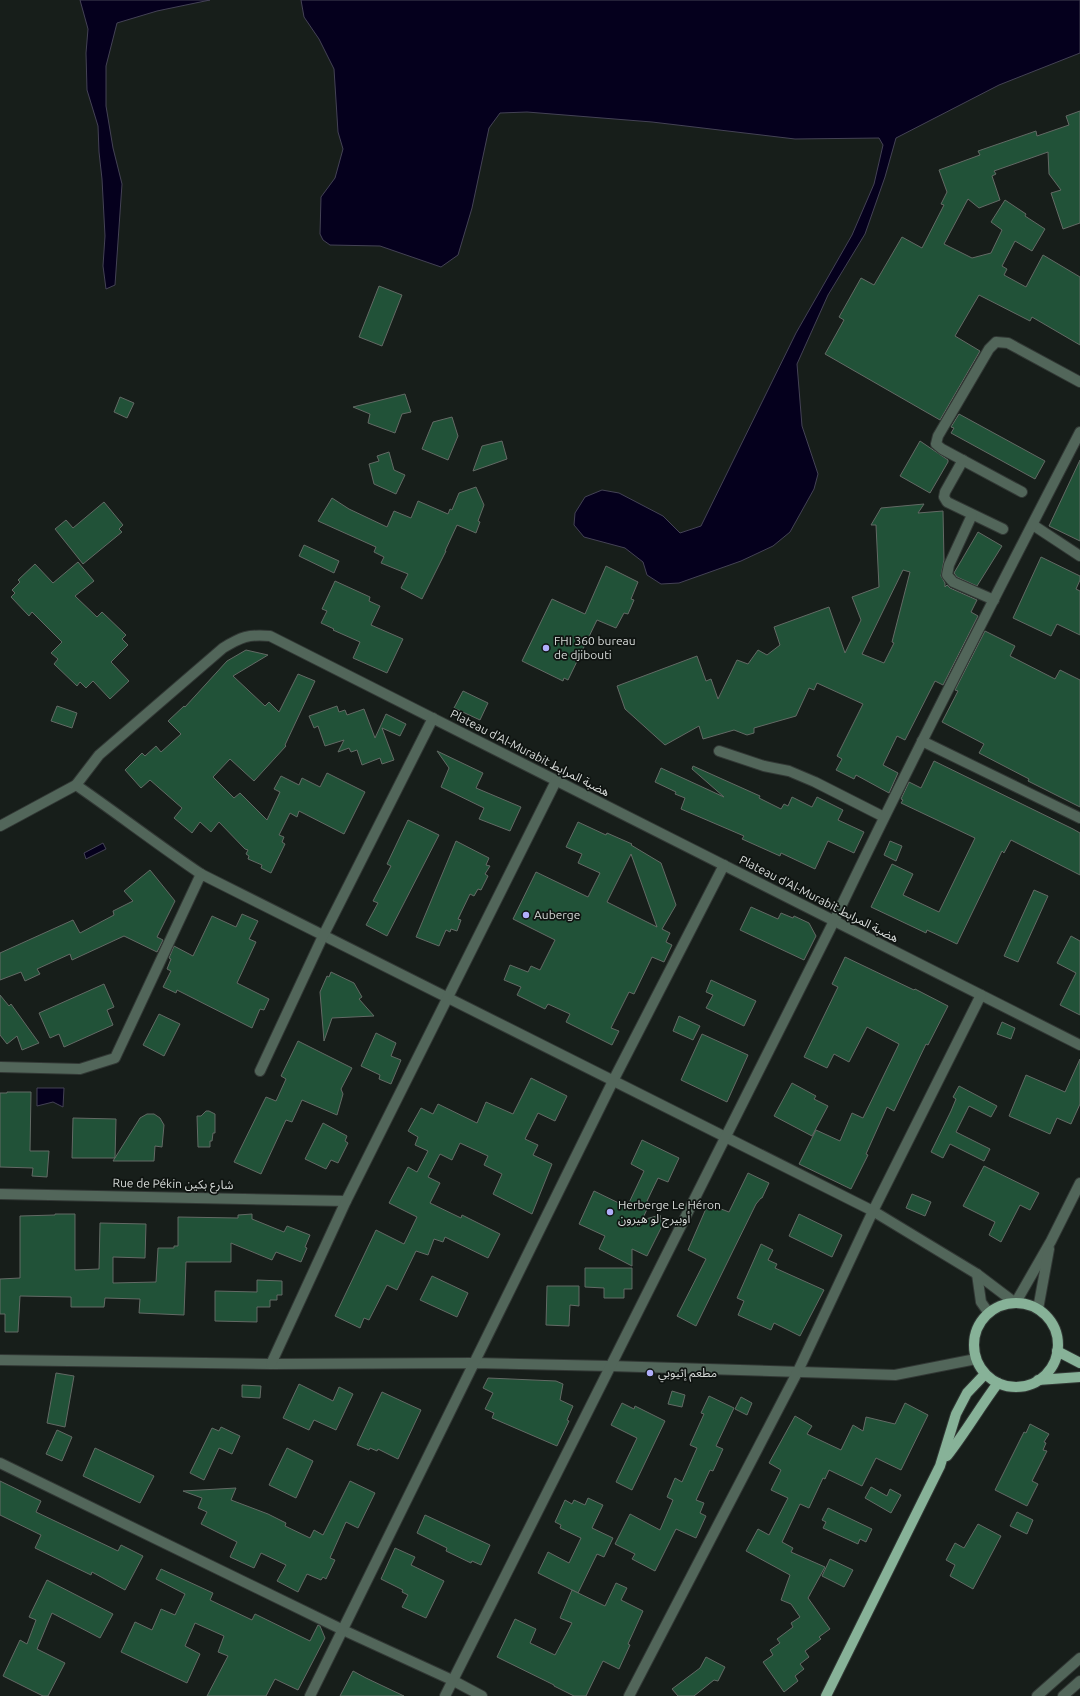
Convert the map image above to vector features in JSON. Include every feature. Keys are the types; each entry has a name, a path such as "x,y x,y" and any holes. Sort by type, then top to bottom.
{"main road":[{"path":"1015,1302 1028,1304 1038,1309 1048,1317 1054,1327 1057,1338 1057,1351 1054,1362 1047,1372 1038,1380 1029,1385 1018,1387 998,1383 985,1374 976,1359 973,1347 975,1334 980,1322 988,1312 1000,1305 1015,1302"},
{"path":"1057,1351 1080,1363"},
{"path":"826,1696 940,1466 956,1414 966,1393 985,1374"},
{"path":"1038,1380 1080,1376"},
{"path":"940,1466 965,1432 980,1406 998,1383"}],"street":[{"path":"1022,492 936,444 938,436 989,349 996,342 1008,343 1080,382"},
{"path":"444,1696 834,921 922,741 1080,432"},
{"path":"963,460 945,492 944,497 947,502 1003,529"},
{"path":"972,515 949,565 948,575 953,582 994,600"},
{"path":"1033,525 1080,556"},
{"name":"Plateau d'Al-Murabit هضبة المرابط","path":"0,826 76,785 99,755 223,648 238,639 253,635 270,636 1080,1045"},
{"path":"260,1071 323,936 433,718"},
{"path":"922,741 1080,818"},
{"path":"720,750 764,766 789,771 809,779 884,817"},
{"path":"271,1364 346,1201 556,781"},
{"path":"76,785 117,813 151,840 201,874 873,1211 977,1274 1015,1302 1051,1241 1080,1183"},
{"path":"310,1696 613,1081 724,865"},
{"path":"0,1067 80,1069 115,1058 201,874"},
{"path":"629,1696 798,1372 873,1211 981,995"},
{"name":"Rue de Pékin شارع بكين","path":"0,1194 346,1201"},
{"path":"1038,1309 1051,1241"},
{"path":"977,1274 981,1302 988,1312"},
{"path":"0,1360 271,1364 473,1363 895,1375 976,1359"},
{"path":"0,1463 343,1630 452,1680 482,1696"},
{"path":"1037,1696 1080,1658"},
{"path":"1063,1696 1080,1681"}],"shaded area":[{"path":"80,0 210,0 157,11 117,23 106,66 106,106 113,148 122,184 115,285 106,289 103,266 105,236 98,126 87,90 86,53 88,29"},
{"path":"301,0 1080,0 1080,53 999,85 896,138 885,177 865,234 828,295 797,364 802,426 818,474 814,489 790,532 773,546 741,561 679,583 661,584 647,575 643,562 625,548 584,537 574,525 575,513 585,497 602,490 619,493 663,516 680,533 701,526 796,333 852,235 874,184 883,145 879,138 795,139 652,122 527,112 500,113 489,128 472,208 458,255 441,267 380,246 330,245 323,240 320,234 321,197 335,178 343,149 338,132 334,69 319,39 304,17"},
{"path":"103,843 106,849 86,859 84,853"},
{"path":"37,1088 64,1088 63,1107 53,1102 37,1106"}],"building":[{"path":"1080,111 1080,223 1063,229 1051,193 1061,190 1049,174 1048,152 994,171 996,174 992,176 1000,200 979,208 968,199 944,244 972,258 991,253 1002,230 991,222 1005,200 1026,214 1025,216 1045,229 1032,251 1015,241 1002,266 1007,269 1004,275 1026,287 1043,255 1080,277 1080,345 1032,317 1030,321 979,295 955,336 980,351 940,420 825,354 844,320 839,317 861,278 874,285 902,237 922,248 944,205 941,204 947,192 939,170 980,155 978,151 1036,131 1037,136 1069,125 1066,116"},
{"path":"379,286 402,295 382,346 359,337"},
{"path":"405,394 411,412 402,414 395,433 368,423 370,414 353,407"},
{"path":"120,397 134,403 127,418 114,412"},
{"path":"959,414 1045,461 1035,479 951,433 954,428 951,427"},
{"path":"452,417 458,436 448,460 422,449 433,422"},
{"path":"502,441 507,459 473,471 482,446"},
{"path":"920,441 948,460 930,493 900,476"},
{"path":"389,452 394,470 405,475 396,494 374,484 369,464 379,461 377,456"},
{"path":"1080,460 1080,541 1049,526"},
{"path":"476,487 484,505 478,521 480,522 476,533 457,525 422,599 401,588 408,574 381,563 384,557 374,552 376,547 318,521 332,498 349,509 387,527 394,511 411,518 418,501 448,514 450,509 452,510 459,493"},
{"path":"104,502 123,525 119,529 122,532 83,564 55,529 66,520 73,528"},
{"path":"924,504 918,513 943,511 944,560 941,576 945,583 945,587 947,585 950,588 977,600 971,612 978,616 943,685 935,681 905,740 897,736 883,765 898,773 889,793 856,775 854,779 836,770 842,759 837,756 863,704 817,683 814,690 809,688 796,716 754,728 754,733 747,735 734,730 703,739 699,726 665,745 625,709 617,686 697,656 706,681 711,679 718,699 737,660 748,664 758,650 767,655 780,645 774,627 829,607 845,653 861,620 852,597 879,587 876,525 871,525 881,508","holes":["903,570 910,572 892,642 894,643 884,663 862,654"]},
{"path":"978,532 1002,546 977,586 957,577 954,573"},
{"path":"304,545 339,561 334,573 299,556"},
{"path":"1041,557 1080,576 1076,589 1080,591 1080,635 1057,624 1051,636 1013,618"},
{"path":"78,562 94,581 75,596 97,617 102,612 126,635 122,639 128,645 111,662 129,681 110,699 93,681 86,688 80,682 77,686 54,664 58,659 51,653 62,642 32,612 29,616 11,597 15,593 12,590 20,582 18,580 35,564 53,583"},
{"path":"606,566 638,582 631,599 634,600 628,614 624,613 616,628 597,620 568,680 564,678 563,681 522,661 552,599 585,614"},
{"path":"335,581 370,597 369,601 380,606 371,625 403,639 387,673 353,658 360,642 321,623 327,611 322,609"},
{"path":"985,631 1015,646 1010,656 1055,679 1060,670 1080,680 1080,807 1028,781 1029,779 979,753 984,744 942,722 958,691 955,690"},
{"path":"246,650 268,655 233,676 265,706 269,702 279,712 298,674 315,681 285,745 286,746 254,781 230,759 213,777 234,798 240,793 267,820 280,792 274,789 281,776 299,785 302,778 320,787 327,773 365,792 344,834 299,811 297,817 290,813 279,835 284,837 282,842 285,844 271,873 261,868 262,865 248,859 249,856 246,854 248,850 245,849 219,822 211,832 200,822 192,833 174,818 182,808 150,780 141,788 125,770 142,753 145,756 156,746 161,752 181,734 168,721 184,706 185,707 227,661"},
{"path":"463,691 488,703 480,720 454,708"},
{"path":"57,706 77,713 72,728 51,721"},
{"path":"337,706 339,712 345,710 347,715 364,709 375,738 386,714 406,724 400,736 382,728 394,760 382,764 380,758 362,765 357,750 351,752 349,748 338,752 344,740 325,746 318,726 314,728 309,716"},
{"path":"437,751 483,773 476,788 521,807 510,831 479,819 484,808 441,787 449,768"},
{"path":"934,761 1080,833 1080,875 1011,840 1004,853 1002,851 957,944 927,930 926,933 871,907 892,864 913,874 903,895 939,912 975,838 901,803 903,800 901,799 909,782 921,788"},
{"path":"693,766 760,796 759,798 781,809 784,804 788,806 792,797 812,807 817,797 843,810 838,820 864,832 854,853 828,841 815,869 781,853 780,856 742,839 744,836 681,809 685,798 655,782 661,768 724,797 692,769"},
{"path":"408,820 439,835 387,936 366,925 378,903 373,901 391,866 387,864"},
{"path":"578,822 606,835 607,833 632,844 631,845 661,863 676,905 662,929 670,933 666,942 672,945 664,962 652,957 634,994 629,992 611,1028 619,1031 612,1045 566,1022 570,1014 548,1004 545,1009 517,995 521,987 504,980 510,965 528,972 531,966 540,970 555,940 513,919 536,872 588,897 600,873 578,863 582,854 566,847","holes":["631,854 657,927 607,902"]},
{"path":"456,841 489,858 486,865 490,866 485,874 488,876 481,890 478,889 474,896 470,894 458,919 461,920 457,931 451,929 450,932 446,930 439,946 416,937"},
{"path":"890,841 902,846 896,861 884,855"},
{"path":"150,870 175,901 157,937 163,940 157,952 124,936 72,960 70,954 37,969 40,974 25,981 21,972 0,980 0,953 73,920 80,933 114,915 113,911 133,901 124,891"},
{"path":"1034,890 1048,896 1018,962 1004,956"},
{"path":"751,907 778,919 781,913 793,918 794,916 809,923 816,936 804,960 740,930"},
{"path":"242,914 258,921 249,939 256,942 237,983 269,999 264,1010 260,1009 252,1028 177,990 176,993 163,987 171,971 167,969 171,959 169,958 174,946 193,956 212,916 236,927"},
{"path":"1071,936 1080,941 1080,1015 1060,1005 1076,973 1057,963"},
{"path":"845,957 948,1006 928,1045 926,1044 894,1111 887,1107 866,1154 868,1155 851,1189 799,1164 816,1130 840,1141 852,1113 863,1118 899,1044 867,1027 849,1062 834,1054 827,1068 804,1057 838,987 832,984"},
{"path":"331,972 354,983 362,997 359,999 374,1016 332,1018 324,1041 320,992 327,976 329,977"},
{"path":"711,980 756,1001 744,1026 706,1008 713,995 706,992"},
{"path":"104,984 114,1007 107,1010 113,1025 64,1047 59,1034 50,1038 39,1013"},
{"path":"0,995 9,1006 11,1004 39,1043 22,1050 17,1036 7,1044 0,1035"},
{"path":"159,1014 180,1024 164,1056 143,1045"},
{"path":"679,1016 700,1026 693,1040 673,1031"},
{"path":"1002,1022 1015,1028 1011,1039 997,1034"},
{"path":"376,1033 396,1043 391,1056 401,1060 391,1084 379,1079 380,1075 361,1066"},
{"path":"702,1034 748,1055 727,1102 681,1080"},
{"path":"298,1041 352,1068 341,1089 343,1094 337,1115 302,1100 292,1122 286,1120 261,1174 234,1162 266,1097 276,1101 286,1079 281,1076"},
{"path":"1080,1059 1080,1104 1071,1124 1057,1118 1050,1134 1009,1116 1026,1075 1065,1092"},
{"path":"531,1078 567,1096 555,1121 538,1113 525,1139 538,1145 533,1155 552,1164 532,1214 493,1194 502,1174 484,1165 488,1156 460,1143 452,1160 440,1154 428,1177 440,1183 430,1203 461,1218 462,1215 500,1234 488,1258 445,1237 443,1242 434,1239 428,1255 416,1251 397,1290 387,1285 369,1320 364,1318 360,1328 335,1316 376,1230 404,1244 417,1217 389,1203 408,1167 417,1172 428,1151 415,1145 418,1137 408,1131 421,1108 433,1114 438,1104 477,1123 486,1102 513,1114"},
{"path":"792,1083 816,1096 814,1099 828,1106 812,1136 774,1116"},
{"path":"959,1086 997,1106 991,1117 969,1106 956,1132 990,1149 984,1161 950,1144 943,1158 931,1152 951,1111 956,1099 953,1097"},
{"path":"31,1092 30,1151 49,1151 47,1177 32,1176 33,1168 0,1167 0,1093"},
{"path":"206,1111 215,1114 215,1133 213,1133 212,1141 210,1141 210,1147 198,1147 197,1116 201,1116"},
{"path":"147,1114 154,1114 160,1118 164,1125 162,1147 155,1146 154,1161 113,1161 140,1118"},
{"path":"73,1118 116,1119 115,1158 72,1158"},
{"path":"323,1123 347,1136 345,1141 348,1143 338,1163 331,1160 326,1169 305,1159"},
{"path":"642,1140 679,1158 668,1182 658,1178 647,1201 650,1203 642,1220 660,1215 662,1226 647,1256 632,1249 632,1266 599,1249 605,1236 579,1224 594,1191 627,1207 644,1171 631,1164"},
{"path":"984,1166 1039,1193 1030,1210 1020,1205 1001,1242 989,1235 995,1222 963,1206"},
{"path":"748,1173 769,1183 762,1198 756,1204 696,1326 677,1316 706,1259 688,1250 708,1204 729,1212"},
{"path":"912,1194 931,1202 925,1216 906,1208"},
{"path":"75,1214 75,1270 99,1269 100,1223 146,1224 145,1258 113,1257 113,1283 156,1282 158,1248 174,1248 174,1246 178,1246 178,1217 238,1218 238,1215 252,1214 252,1219 284,1232 287,1226 310,1235 305,1247 307,1248 301,1262 276,1252 272,1260 231,1243 231,1262 186,1262 184,1315 139,1313 140,1299 105,1298 104,1307 71,1307 71,1297 20,1296 18,1332 5,1332 5,1314 0,1314 0,1279 20,1278 20,1216"},
{"path":"799,1214 842,1235 832,1257 789,1236"},
{"path":"761,1244 773,1250 768,1260 777,1264 775,1268 824,1290 800,1336 774,1323 771,1330 738,1315 744,1301 737,1298"},
{"path":"585,1268 632,1268 632,1289 624,1289 624,1298 604,1298 604,1288 585,1287"},
{"path":"432,1276 468,1293 457,1317 420,1300"},
{"path":"257,1280 282,1281 282,1295 277,1295 277,1300 270,1300 270,1307 257,1307 257,1322 215,1321 215,1291 257,1292"},
{"path":"547,1286 579,1286 579,1306 570,1305 569,1326 546,1325"},
{"path":"56,1373 74,1376 65,1427 47,1423"},
{"path":"488,1378 556,1381 563,1384 560,1400 573,1406 567,1420 569,1421 557,1446 492,1418 494,1413 485,1409 493,1393 483,1388"},
{"path":"299,1384 333,1401 339,1387 353,1394 336,1430 314,1420 309,1430 283,1418"},
{"path":"242,1385 261,1386 260,1398 242,1397"},
{"path":"672,1391 685,1395 682,1407 668,1404"},
{"path":"382,1392 421,1410 398,1459 378,1449 377,1451 370,1448 369,1450 357,1445"},
{"path":"709,1396 734,1408 716,1446 723,1449 713,1471 710,1470 696,1500 704,1503 700,1513 706,1516 696,1538 676,1529 655,1571 632,1559 635,1554 615,1544 630,1514 660,1530 673,1500 667,1497 675,1478 682,1482 697,1448 690,1445 704,1414 701,1413"},
{"path":"741,1397 752,1403 747,1415 735,1409"},
{"path":"622,1403 634,1409 635,1406 665,1421 632,1490 616,1482 637,1438 611,1425"},
{"path":"905,1403 928,1415 901,1470 876,1458 862,1486 829,1470 825,1479 823,1478 809,1508 800,1504 782,1542 793,1548 791,1552 825,1567 808,1598 830,1629 819,1637 821,1639 805,1651 809,1657 800,1664 804,1669 795,1676 798,1681 784,1692 763,1662 773,1655 770,1650 780,1643 777,1639 793,1627 791,1623 800,1617 791,1604 781,1600 790,1575 746,1551 758,1529 769,1535 788,1498 771,1490 781,1470 769,1463 795,1416 812,1426 807,1434 841,1450 853,1425 863,1431 866,1417 895,1424"},
{"path":"1030,1424 1049,1434 1044,1442 1046,1443 1043,1450 1047,1451 1032,1481 1038,1484 1027,1506 995,1490 1024,1432 1026,1433"},
{"path":"221,1427 240,1436 232,1454 219,1448 204,1480 190,1473 212,1428 219,1431"},
{"path":"57,1430 72,1437 62,1461 46,1454"},
{"path":"95,1448 154,1476 140,1503 83,1476"},
{"path":"287,1448 313,1461 296,1498 269,1485"},
{"path":"0,1481 41,1501 36,1512 118,1551 121,1545 143,1556 125,1590 92,1572 91,1575 35,1548 41,1535 0,1515"},
{"path":"350,1481 375,1493 358,1528 346,1522 330,1558 335,1560 326,1579 323,1577 321,1580 307,1574 298,1592 277,1581 286,1565 261,1553 254,1568 230,1557 237,1542 201,1524 207,1512 198,1508 202,1498 183,1491 236,1488 231,1500 268,1514 286,1523 285,1526 310,1538 314,1530 323,1535"},
{"path":"871,1487 887,1496 890,1489 901,1495 891,1513 865,1498"},
{"path":"588,1498 603,1505 592,1528 613,1538 604,1557 597,1554 578,1593 538,1573 548,1552 569,1563 581,1538 560,1528 561,1525 555,1522 565,1500 572,1504 574,1500 585,1505"},
{"path":"828,1508 872,1529 866,1542 860,1539 858,1544 823,1528 826,1522 822,1520"},
{"path":"1017,1512 1033,1520 1027,1534 1010,1526"},
{"path":"425,1515 490,1545 481,1565 472,1561 471,1563 446,1551 447,1548 417,1533"},
{"path":"978,1524 1001,1536 973,1589 950,1576 955,1565 946,1560 955,1543 964,1548"},
{"path":"395,1548 415,1557 411,1565 444,1581 426,1618 402,1607 408,1595 402,1592 403,1590 381,1579"},
{"path":"830,1559 853,1570 844,1587 822,1576"},
{"path":"161,1569 213,1593 210,1600 252,1620 255,1614 310,1641 318,1625 320,1626 325,1638 298,1690 275,1679 266,1696 207,1696 228,1656 218,1652 224,1636 195,1623 185,1646 200,1654 187,1683 121,1652 135,1622 152,1630 161,1609 175,1615 185,1594 156,1579"},
{"path":"47,1580 113,1614 100,1638 52,1613 37,1649 65,1663 48,1696 43,1696 3,1676 20,1640 27,1644 36,1620 29,1617"},
{"path":"616,1583 627,1588 621,1600 643,1611 628,1644 630,1645 619,1669 603,1661 586,1696 574,1696 497,1657 515,1619 536,1629 530,1643 555,1655 572,1623 560,1618 572,1590 605,1606"},
{"path":"706,1657 725,1667 718,1681 714,1680 694,1696 678,1696 672,1689 700,1668"},
{"path":"353,1671 366,1678 404,1696 340,1696"}],"place":[{"name":"FHI 360 bureau de djibouti","path":"546,648"},
{"name":"Auberge","path":"526,915"},
{"name":"Herberge Le Héron أوبيرج لو هيرون","path":"610,1212"},
{"name":"مطعم إثيوبي","path":"650,1373"}]}
